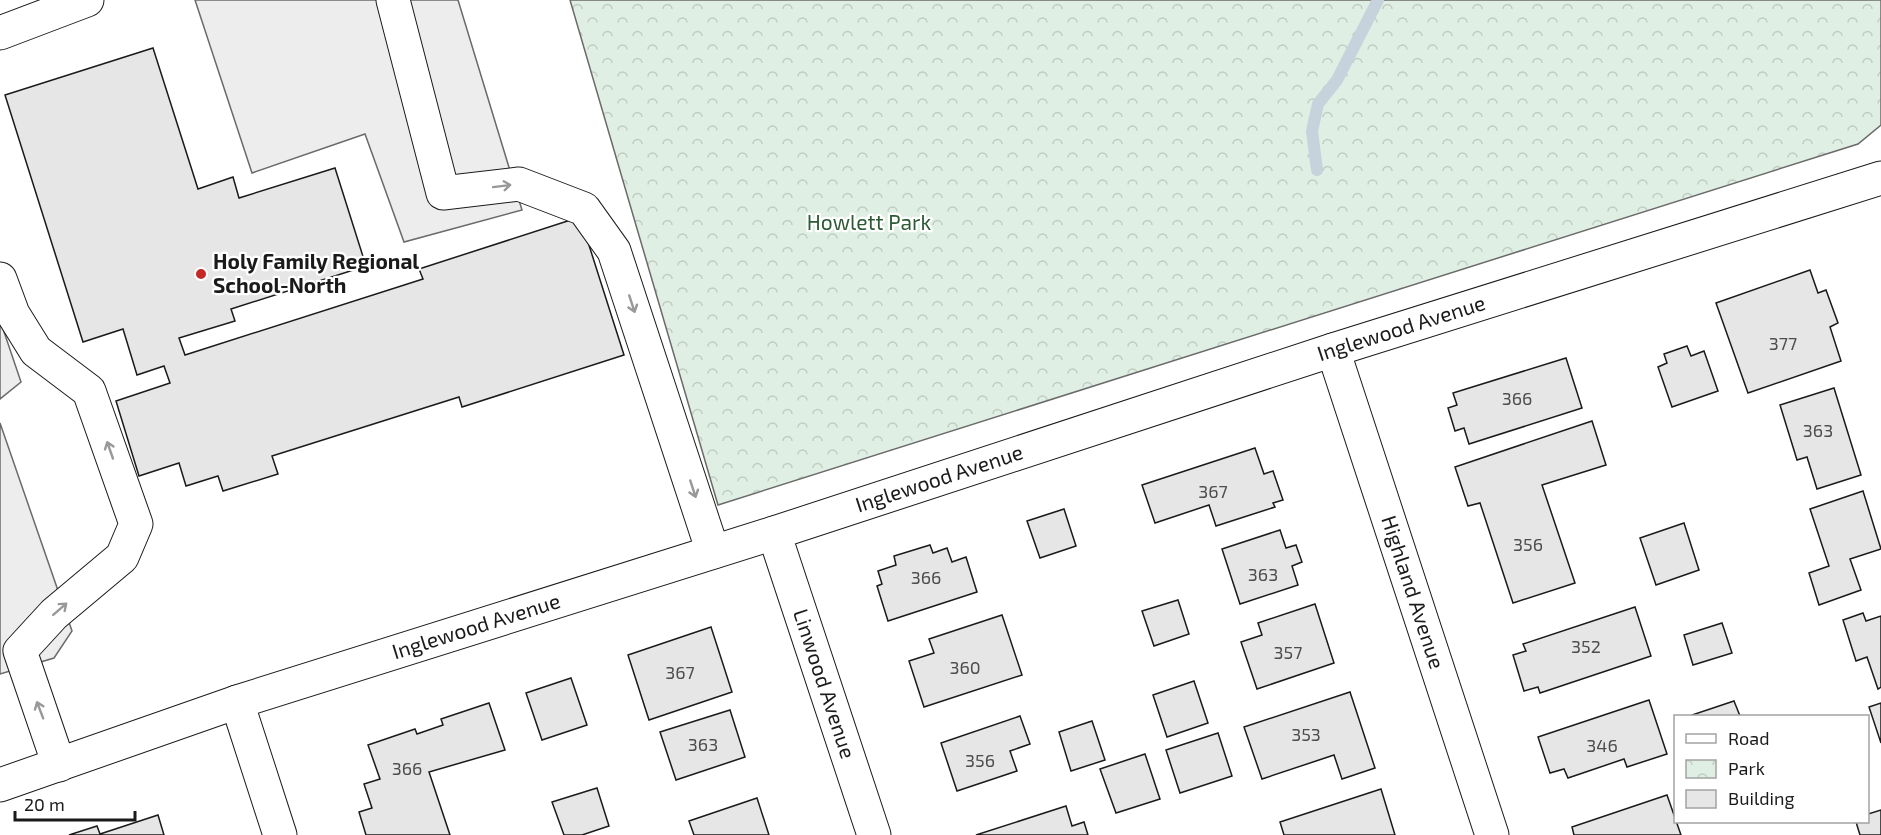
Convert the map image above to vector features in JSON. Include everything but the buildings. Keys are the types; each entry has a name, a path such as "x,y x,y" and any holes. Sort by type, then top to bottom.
{"street":[{"path":"0,33 87,0"},
{"path":"393,0 443,193 519,184 584,209 614,251 713,552"},
{"name":"Inglewood Avenue","path":"0,785 237,702 774,533 1332,350 1881,178"},
{"path":"0,279 13,314 36,351 89,391 136,524 122,557 54,614 20,651 59,765"},
{"name":"Highland Avenue","path":"1332,350 1492,835"},
{"name":"Linwood Avenue","path":"774,533 874,835"},
{"path":"237,702 280,835"}],"green space":[{"name":"Howlett Park","path":"570,0 1881,0 1881,125 1858,144 718,505"}],"shaded area":[{"path":"195,0 458,0 522,210 404,242 365,134 252,173"},
{"path":"0,320 21,382 0,399"},
{"path":"0,423 72,631 54,658 0,674"}],"waterway":[{"path":"1317,170 1312,131 1318,104 1337,80 1378,0"}],"place":[{"name":"Holy Family Regional School-North","path":"201,274"}]}
